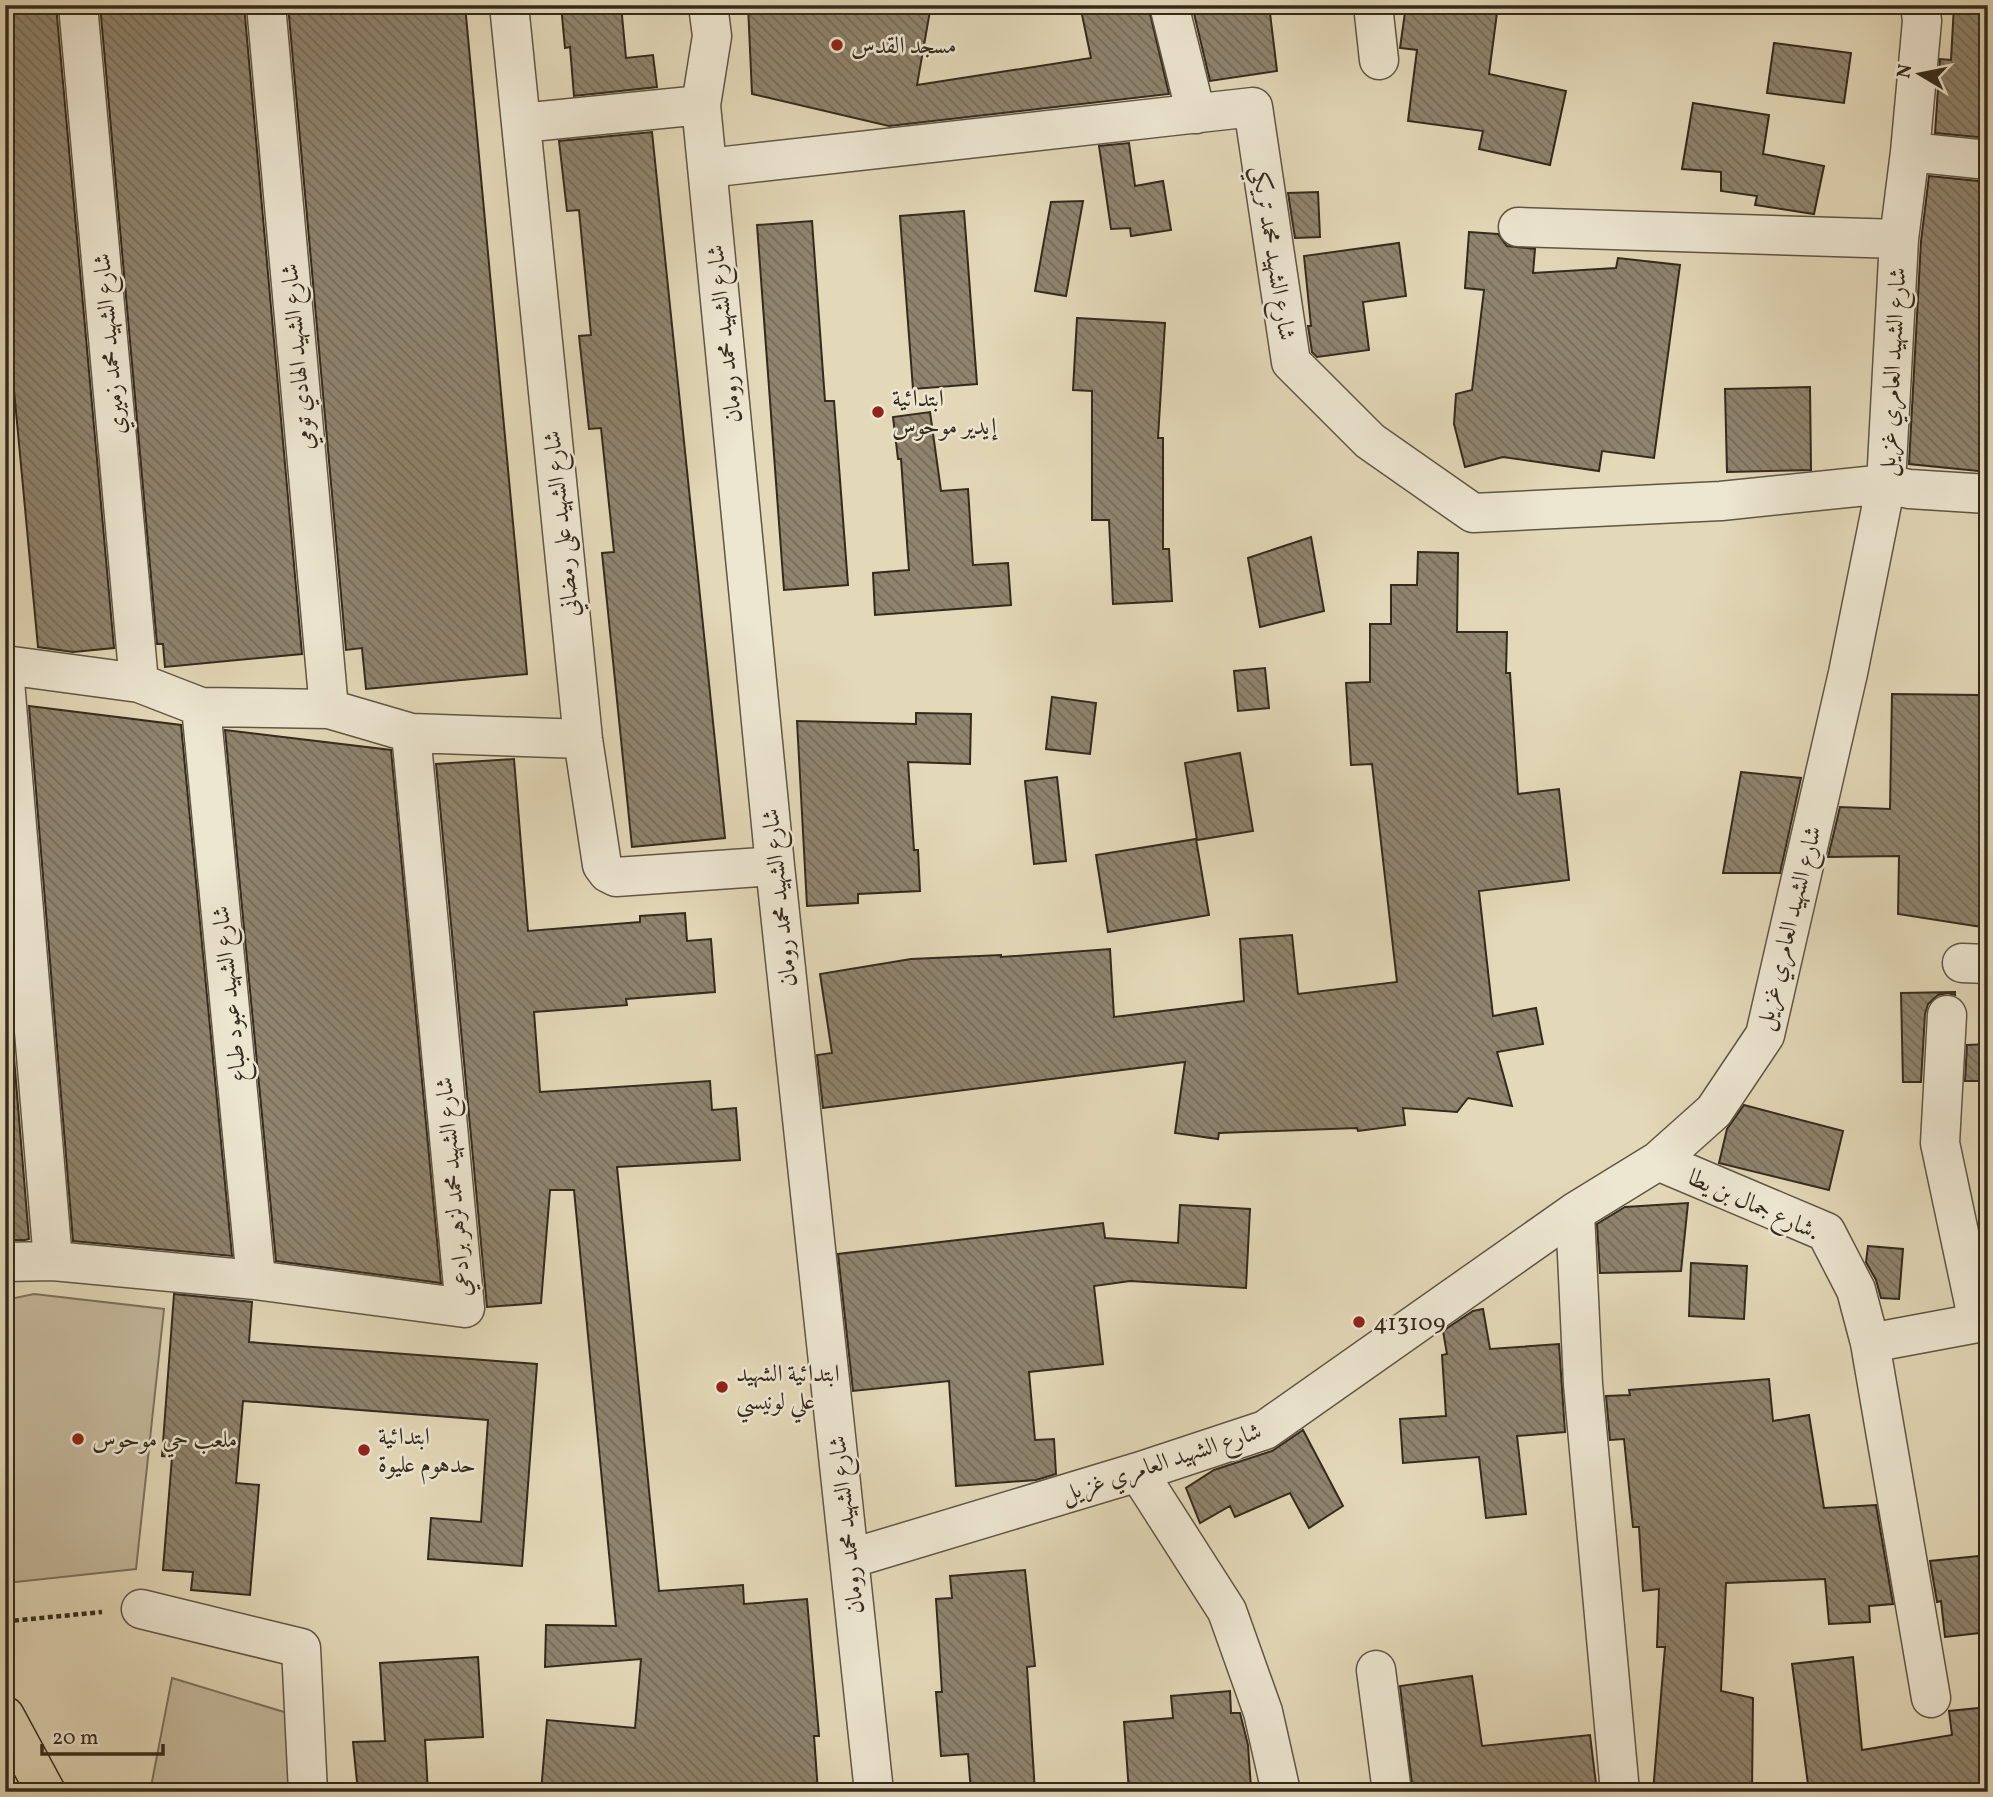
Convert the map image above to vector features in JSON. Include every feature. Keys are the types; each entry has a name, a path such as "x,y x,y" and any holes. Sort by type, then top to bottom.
{"highway":[{"path":"5,1716 46,1792"}],"street":[{"name":"شارع الشهيد محمد زميري","path":"78,5 139,684"},
{"name":"شارع الشهيد الهادي تومي","path":"265,5 329,709"},
{"name":"شارع الشهيد على رمضاني","path":"509,5 583,739 602,865 608,873 616,877 775,866"},
{"name":"شارع الشهيد محمد رومان","path":"708,5 712,36 701,105 775,866 874,1792"},
{"path":"1169,5 1196,114"},
{"path":"1373,5 1379,60"},
{"name":"شارع الشهيد العامري غزيل","path":"849,1559 1138,1472 1265,1430 1575,1212 1658,1161 1714,1111 1765,1035 1848,673 1886,484 1899,239 1922,21 1920,5"},
{"path":"521,123 701,105"},
{"name":"شارع الشهيد محمد تريكي","path":"708,168 1253,107 1291,362 1370,441 1474,513 1721,501 1886,484 1909,489 1988,494"},
{"path":"1910,152 1988,160"},
{"path":"1518,227 1899,239"},
{"path":"5,665 139,684 201,707 329,709 411,733 583,739"},
{"path":"5,681 52,1261"},
{"name":"شارع الشهيد عبود طباع","path":"201,707 256,1280"},
{"name":"شارع الشهيد محمد لزهر برادعي","path":"5,1262 52,1261 256,1280 465,1308 411,733"},
{"path":"1870,1343 1983,1321 1940,1143 1947,1015"},
{"name":"شارع جمال بن يطا.","path":"1658,1161 1826,1232 1856,1290 1870,1343 1931,1698"},
{"path":"1575,1212 1583,1384 1620,1792"},
{"path":"1138,1472 1227,1611 1263,1712 1281,1792"},
{"path":"141,1609 301,1648 308,1792"},
{"path":"1376,1670 1392,1792"}],"path":[{"path":"5,1609 10,1621 141,1609"}],"shaded area":[{"name":"ملعب حي موحوس","path":"34,1294 164,1309 136,1569 7,1583 5,1300"},
{"path":"172,1678 294,1715 297,1792 150,1792"}],"building":[{"path":"5,5 56,5 114,648 73,652 38,647 5,294"},
{"path":"100,5 244,5 302,654 165,667 163,644 157,644"},
{"path":"288,5 465,5 527,674 366,689 362,648 346,650"},
{"path":"561,5 621,5 626,58 653,55 657,87 574,96 570,47 565,48"},
{"path":"748,5 931,5 917,85 1091,58 1080,5 1148,5 1169,94 889,126 752,94"},
{"path":"1192,5 1269,5 1277,71 1210,81"},
{"path":"1406,5 1498,5 1489,74 1566,91 1550,165 1479,149 1483,131 1408,121 1417,50 1400,48"},
{"path":"1954,5 1988,5 1988,138 1935,133 1940,59 1951,60"},
{"path":"1774,43 1851,53 1844,103 1767,93"},
{"path":"1693,103 1769,115 1763,154 1824,166 1814,214 1755,205 1757,196 1721,191 1721,172 1682,169"},
{"path":"652,132 725,838 632,847 602,553 614,552 601,428 589,429 579,336 591,335 579,210 567,211 559,141"},
{"path":"1129,143 1135,186 1163,181 1171,230 1131,236 1130,228 1111,229 1099,146"},
{"path":"1929,176 1988,182 1988,321 1979,404 1988,404 1988,472 1909,464 1921,241"},
{"path":"1318,192 1320,237 1295,238 1288,193"},
{"path":"1083,201 1066,296 1035,291 1051,202"},
{"path":"964,211 977,384 913,389 900,216"},
{"path":"812,221 825,401 834,401 848,585 784,590 757,225"},
{"path":"1469,232 1498,234 1507,246 1535,249 1533,273 1616,268 1618,258 1680,265 1654,458 1602,451 1599,471 1503,457 1465,467 1454,424 1456,394 1472,390 1484,290 1465,288"},
{"path":"1399,243 1406,296 1363,302 1369,350 1317,357 1312,352 1308,326 1311,326 1304,256"},
{"path":"1077,318 1165,323 1158,438 1163,438 1163,549 1169,549 1172,601 1113,604 1109,520 1092,520 1092,391 1073,390"},
{"path":"1810,387 1811,470 1727,472 1725,389"},
{"path":"930,412 941,491 968,489 973,565 1008,563 1011,605 875,615 873,573 909,570 901,459 898,459 893,417"},
{"path":"1311,537 1324,611 1260,627 1248,558"},
{"path":"1418,552 1458,553 1457,632 1507,632 1506,673 1510,673 1518,794 1559,789 1569,880 1479,891 1493,1016 1536,1008 1543,1044 1497,1052 1512,1106 1468,1098 1457,1112 1403,1108 1405,1125 1358,1131 1357,1128 1219,1133 1218,1139 1175,1133 1185,1062 823,1108 817,1055 832,1053 820,974 911,959 1001,957 1110,949 1114,1017 1244,1001 1240,939 1292,935 1298,994 1397,982 1372,764 1351,765 1346,683 1370,682 1370,624 1391,624 1391,585 1417,585"},
{"path":"1265,668 1269,708 1238,711 1234,671"},
{"path":"1892,694 1980,695 1979,824 1988,825 1988,928 1898,914 1899,856 1828,857 1840,807 1890,809"},
{"path":"1052,697 1096,703 1090,754 1046,749"},
{"path":"29,706 181,725 232,1256 73,1241"},
{"path":"916,713 971,714 970,764 908,762 914,850 918,850 920,891 858,894 858,903 807,906 797,721 916,724"},
{"path":"225,730 391,750 441,1283 276,1261"},
{"path":"1240,753 1253,831 1197,840 1185,763"},
{"path":"514,759 528,931 640,922 640,916 685,913 687,941 711,939 715,992 626,999 627,1005 534,1012 540,1092 710,1081 712,1110 736,1108 740,1160 617,1167 659,1591 743,1585 744,1604 807,1599 819,1736 814,1736 818,1792 541,1792 547,1720 635,1728 641,1659 545,1667 546,1625 616,1626 574,1190 550,1190 541,1303 487,1307 436,764"},
{"path":"1741,772 1801,778 1780,873 1723,873"},
{"path":"1057,777 1066,861 1034,864 1025,781"},
{"path":"1196,839 1209,915 1108,932 1096,855"},
{"path":"5,949 29,1239 25,1240 5,1240"},
{"path":"1955,992 1955,995 1938,995 1928,1004 1921,1082 1903,1082 1901,993"},
{"path":"1988,1044 1988,1081 1965,1081 1967,1045"},
{"path":"1744,1105 1843,1131 1829,1190 1719,1163 1727,1129"},
{"path":"1688,1203 1681,1271 1600,1273 1597,1224 1625,1207"},
{"path":"1180,1205 1250,1209 1246,1288 1130,1281 1094,1286 1103,1364 1029,1372 1035,1440 1054,1439 1056,1474 1036,1480 956,1486 949,1381 853,1391 838,1254 1103,1223 1105,1238 1178,1243"},
{"path":"1868,1246 1903,1249 1899,1299 1881,1298 1876,1280 1866,1262"},
{"path":"1691,1263 1747,1266 1744,1319 1689,1316"},
{"path":"174,1294 252,1302 249,1342 537,1364 522,1566 428,1559 431,1518 481,1522 488,1420 243,1401 236,1483 259,1485 250,1595 191,1590 193,1572 163,1570 172,1457 162,1456"},
{"path":"1483,1309 1490,1349 1559,1344 1565,1432 1517,1436 1526,1514 1486,1518 1479,1457 1403,1463 1400,1419 1446,1416 1442,1355 1447,1354 1443,1331 1473,1311"},
{"path":"1769,1379 1773,1421 1809,1415 1824,1508 1876,1505 1893,1604 1869,1606 1870,1622 1829,1624 1825,1579 1726,1583 1721,1691 1753,1698 1752,1792 1653,1792 1665,1647 1657,1647 1659,1589 1643,1591 1639,1527 1633,1527 1624,1439 1610,1440 1606,1396 1630,1395 1629,1390"},
{"path":"1303,1430 1343,1506 1309,1528 1290,1493 1235,1517 1230,1506 1200,1523 1186,1488 1214,1470 1272,1451"},
{"path":"1988,1555 1988,1632 1945,1637 1941,1601 1937,1602 1930,1561"},
{"path":"1025,1570 1035,1666 1027,1667 1035,1792 971,1792 968,1754 941,1756 936,1692 942,1692 936,1599 952,1598 950,1576"},
{"path":"478,1657 483,1737 425,1740 428,1792 358,1792 353,1742 385,1741 380,1663"},
{"path":"1853,1657 1862,1750 1952,1735 1949,1711 1988,1707 1988,1792 1809,1792 1792,1664"},
{"path":"1472,1676 1482,1746 1590,1735 1597,1792 1413,1792 1400,1686"},
{"path":"1230,1691 1231,1713 1240,1713 1248,1745 1251,1788 1209,1792 1129,1792 1124,1722 1173,1718 1171,1696"}],"place":[{"name":"مسجد القدس","path":"837,45"},
{"name":"ابتدائية إيدير موحوس","path":"878,412"},
{"name":"413109","path":"1359,1322"},
{"name":"ابتدائية الشهيد علي لونيسي","path":"722,1387"},
{"name":"ملعب حي موحوس","path":"78,1439"},
{"name":"ابتدائية حدهوم عليوة","path":"364,1450"}]}
